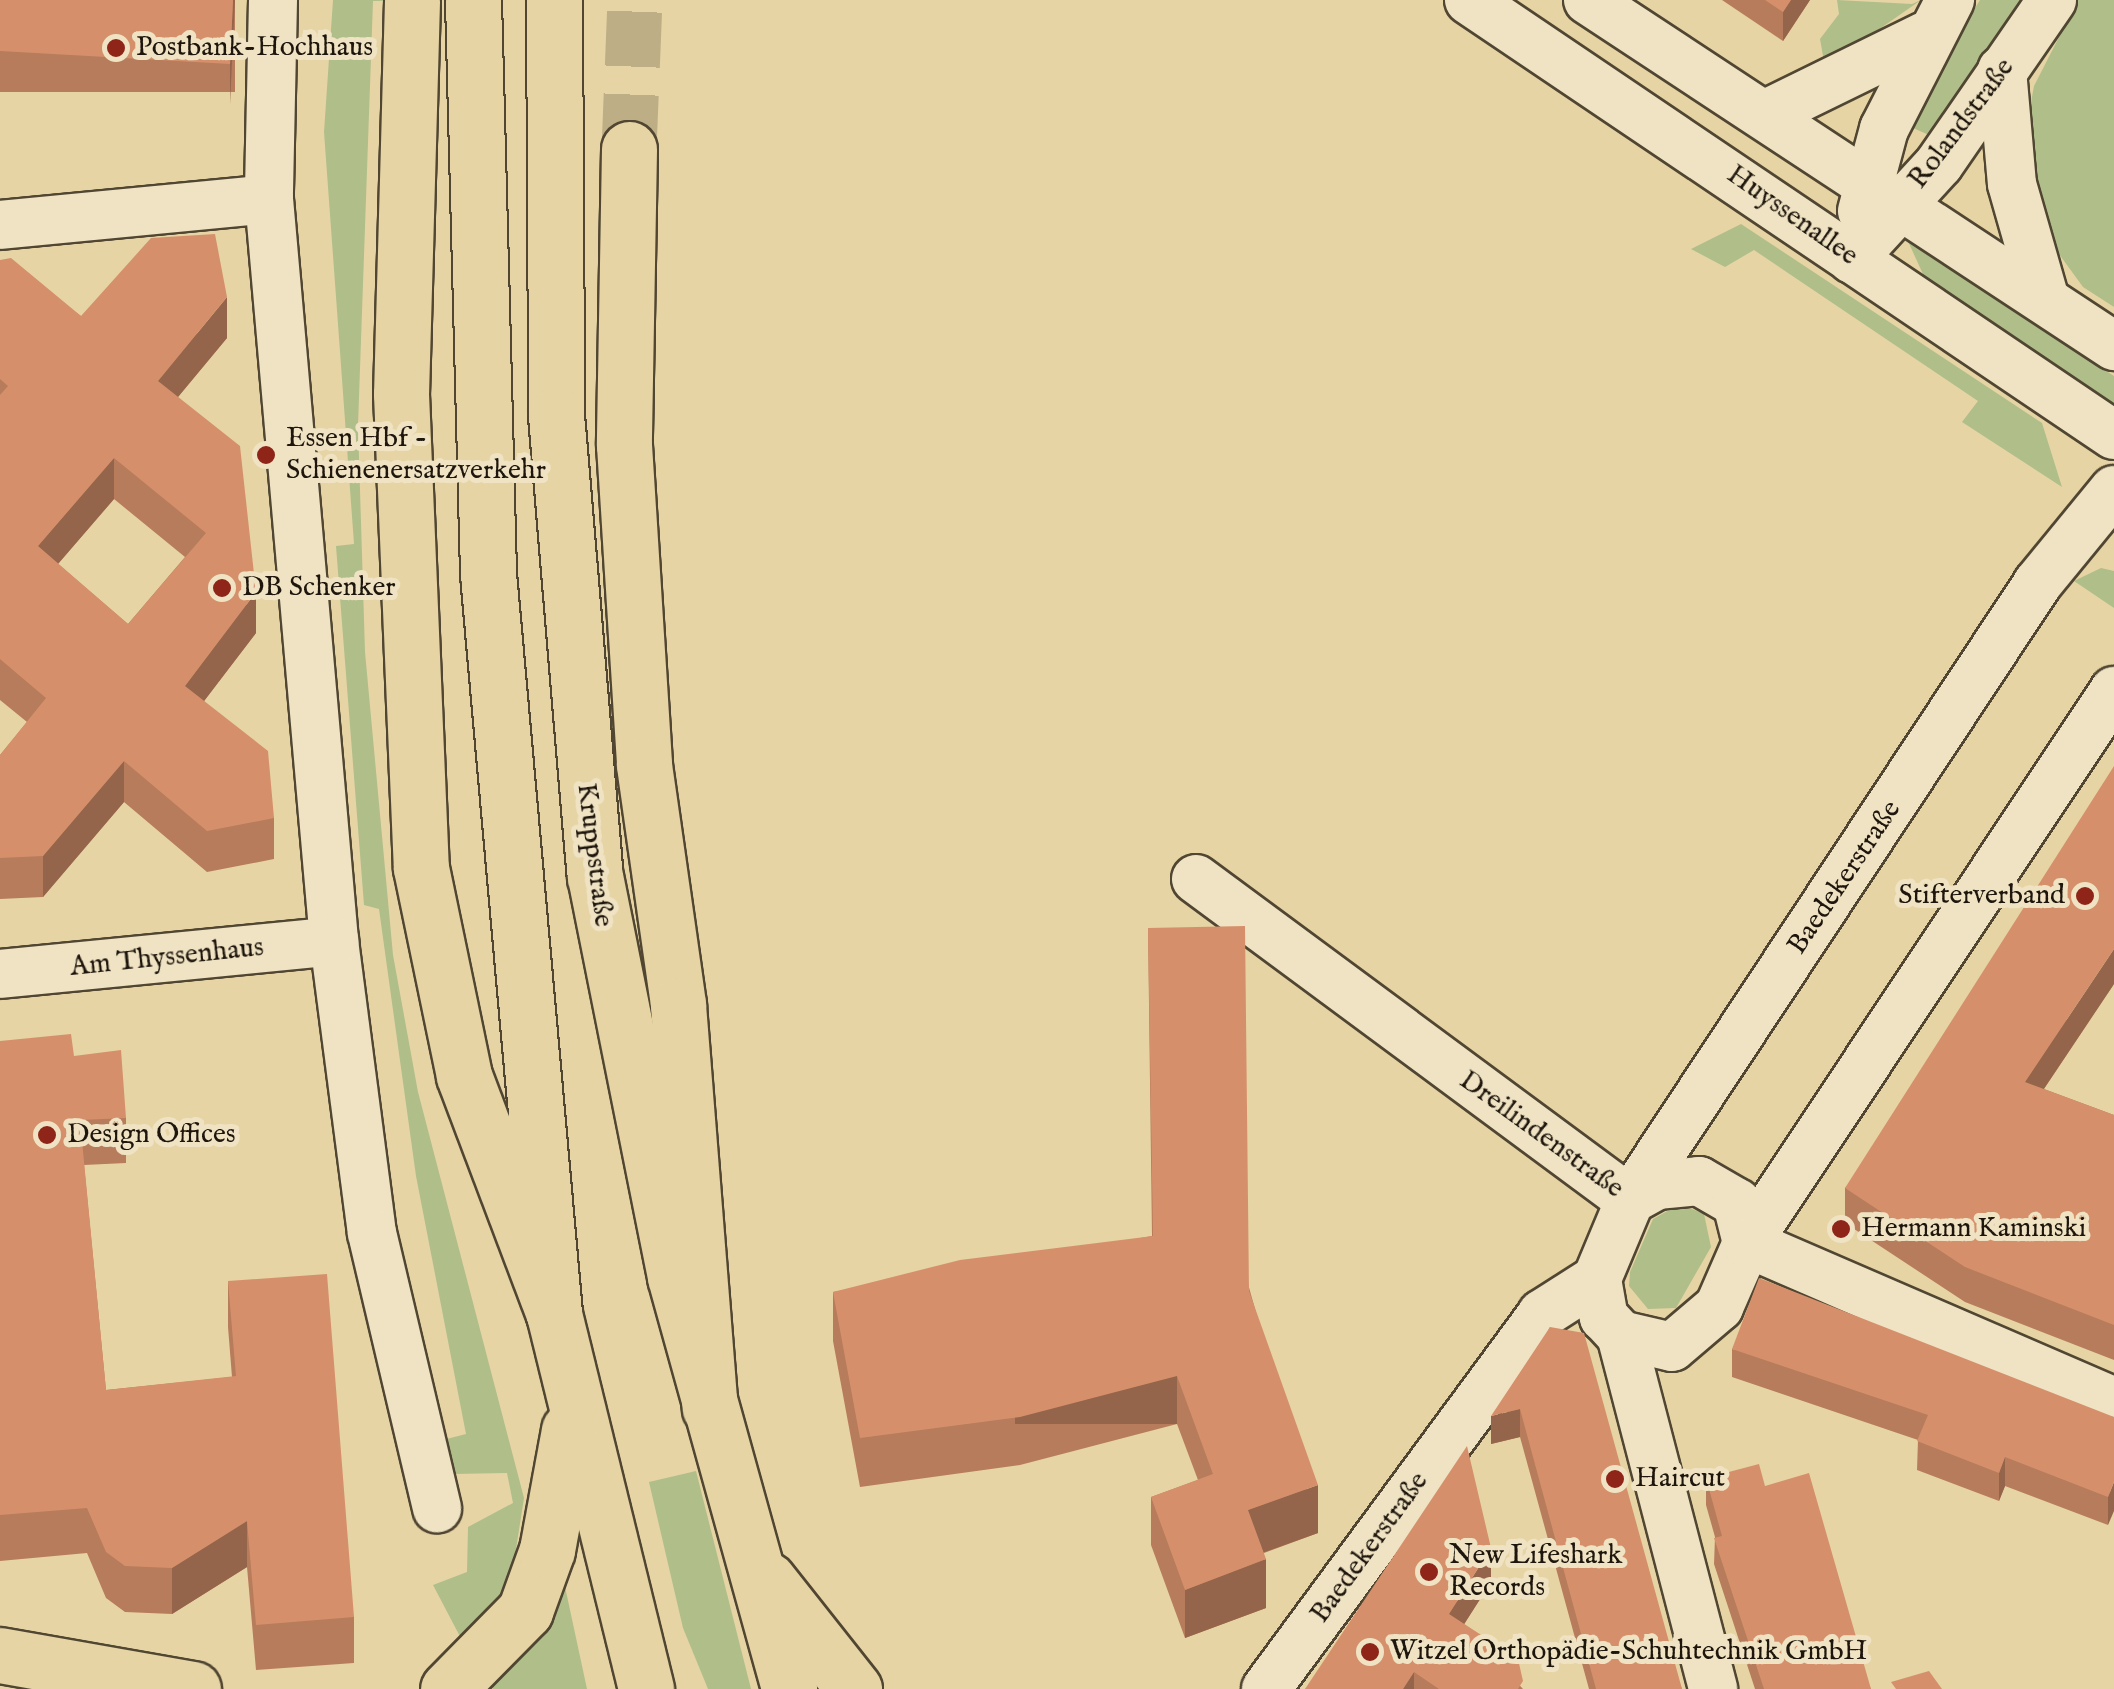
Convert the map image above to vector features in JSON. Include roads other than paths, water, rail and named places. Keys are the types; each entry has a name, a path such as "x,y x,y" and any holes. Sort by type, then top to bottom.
{"main road":[{"path":"473,0 488,574 554,1314 573,1407 646,1689"},
{"name":"Kruppstraße","path":"554,0 556,415 594,876 627,1062 710,1408 789,1689"},
{"path":"412,2 401,394 421,868 464,1076 554,1314"},
{"path":"629,149 624,444 641,727 678,1005 710,1408"},
{"path":"448,1689 531,1597 573,1407"},
{"path":"751,1558 854,1689"},
{"path":"0,1655 193,1689"}],"street":[{"path":"274,0 270,199 334,941 372,1234 436,1508"},
{"name":"Huyssenallee","path":"1469,0 2114,435"},
{"path":"1588,0 1886,192 2114,346"},
{"name":"Rolandstraße","path":"1886,192 2002,70 2052,0"},
{"path":"1766,114 1937,18"},
{"name":"Rolandstraße","path":"1852,258 1886,192 1937,18"},
{"path":"2002,70 2012,184 2044,296"},
{"path":"0,225 270,199"},
{"name":"Baedekerstraße","path":"1266,1689 1542,1314 1597,1278 1630,1200 2038,583 2114,490"},
{"path":"1597,1278 1604,1317 1621,1335 1649,1348 1689,1340 1719,1307 1747,1243 2114,692"},
{"name":"Dreilindenstraße","path":"1196,879 1630,1200 1657,1185 1699,1181 1737,1203 1747,1243"},
{"name":"Am Thyssenhaus","path":"0,974 334,941"},
{"path":"1747,1243 2114,1402"},
{"path":"1621,1335 1713,1689"}],"tunnel":[{"path":"629,149 635,0"}],"place":[{"name":"Postbank-Hochhaus","path":"116,48"},
{"name":"Essen Hbf - Schienenersatzverkehr","path":"266,455"},
{"name":"DB Schenker","path":"222,588"},
{"name":"Stifterverband","path":"2085,896"},
{"name":"Design Offices","path":"47,1135"},
{"name":"Hermann Kaminski","path":"1841,1229"},
{"name":"Haircut","path":"1615,1479"},
{"name":"New Lifeshark Records","path":"1429,1572"},
{"name":"Witzel Orthopädie-Schuhtechnik GmbH","path":"1370,1652"}]}
